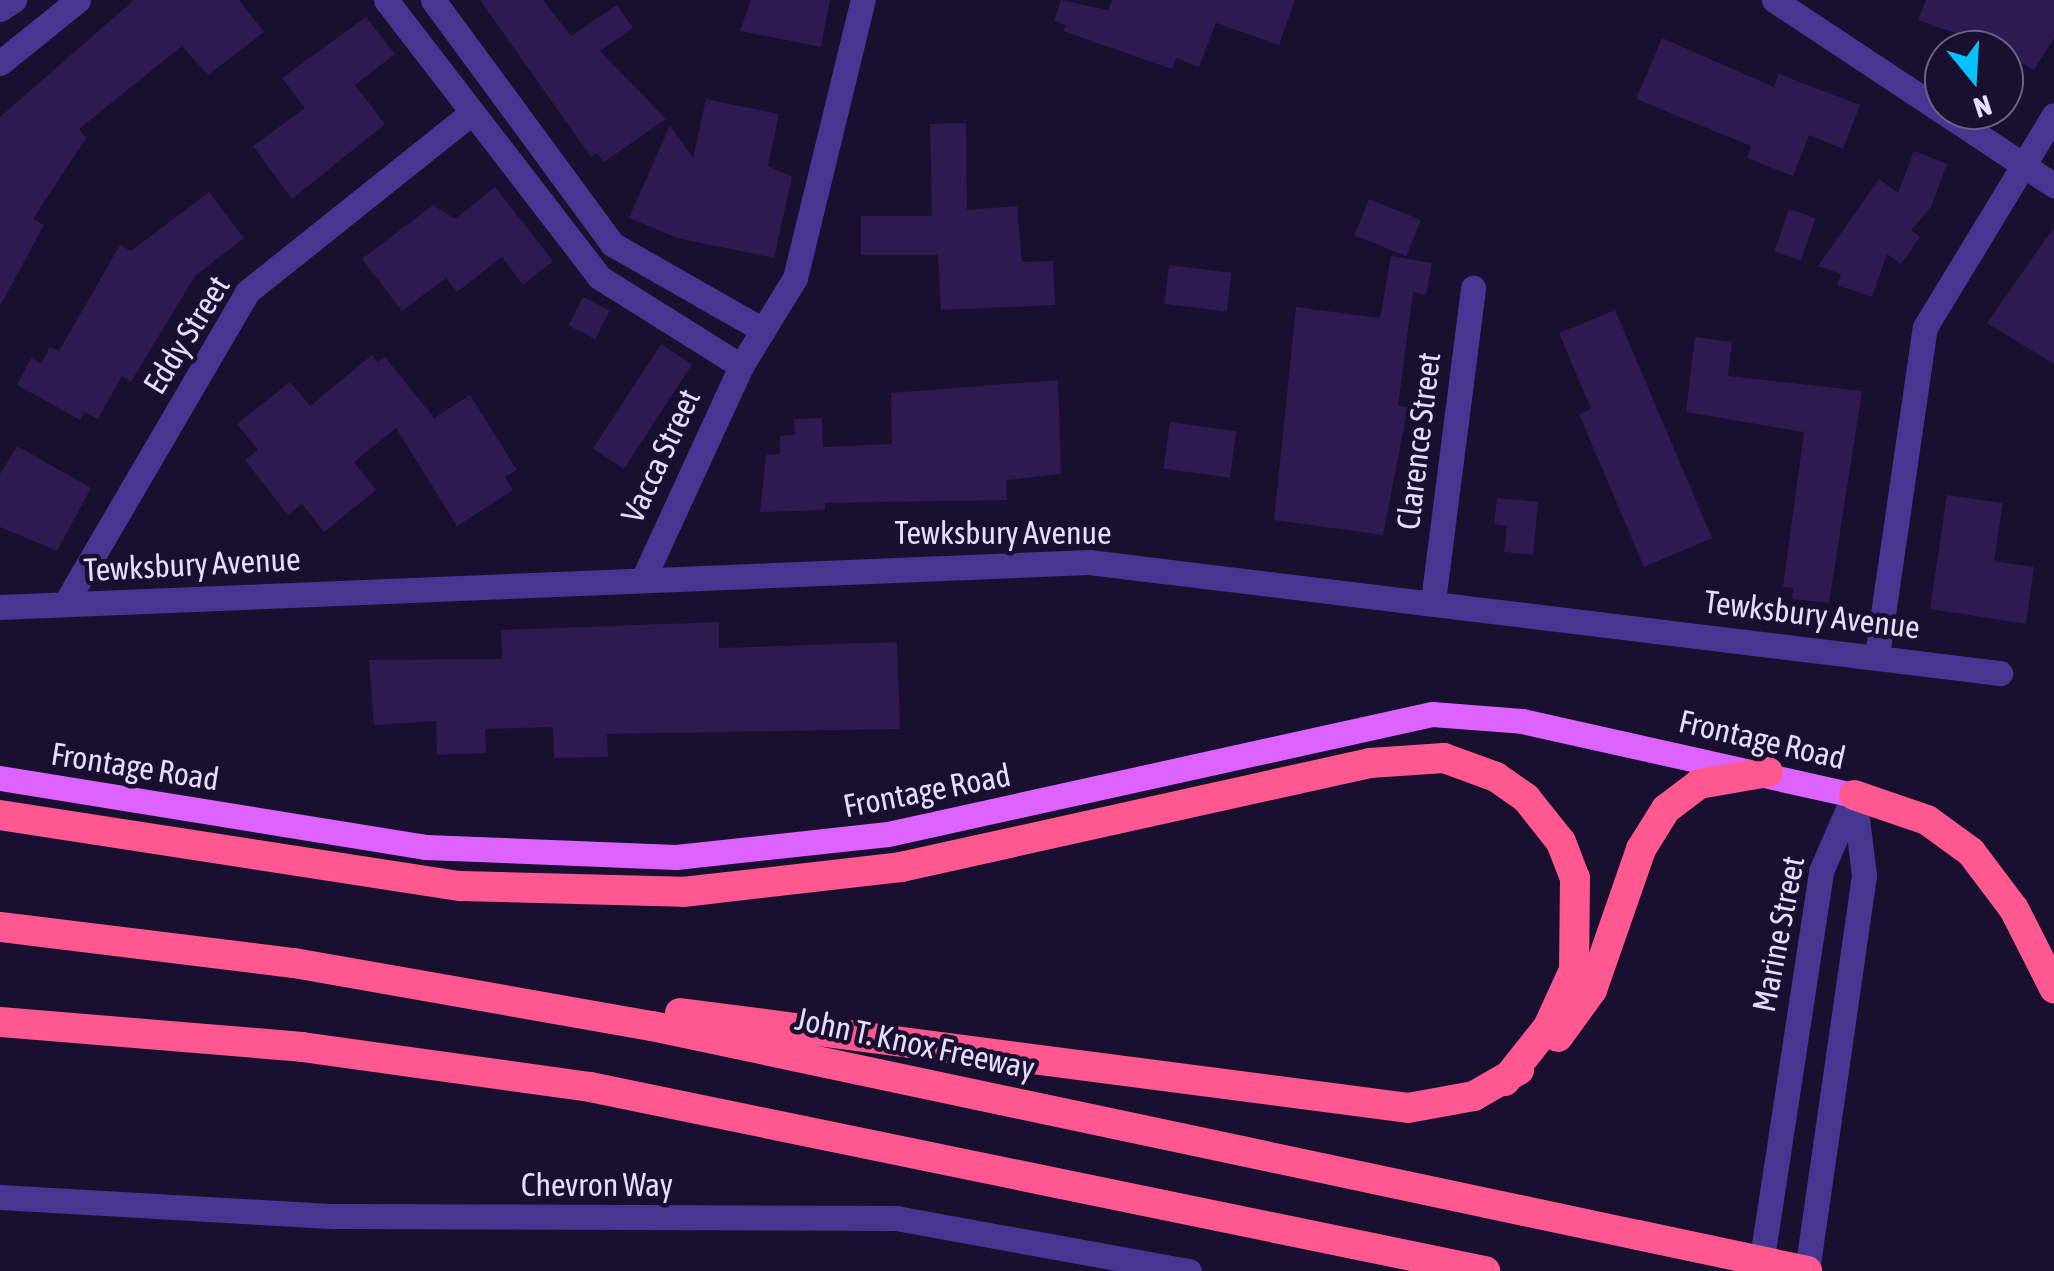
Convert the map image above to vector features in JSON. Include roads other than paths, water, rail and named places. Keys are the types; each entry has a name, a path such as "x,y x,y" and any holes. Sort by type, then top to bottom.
{"highway":[{"path":"0,815 423,882 684,892 901,867 1370,763 1444,758 1496,776 1526,798 1561,842 1575,878 1580,925 1568,988 1504,1081"},
{"path":"365,974 1370,1105 1446,1104 1504,1081 1558,1036 1592,990 1641,849 1666,810 1699,784 1768,772"},
{"path":"1854,794 1927,820 1971,852 2008,900 2054,988"},
{"name":"John T. Knox Freeway","path":"0,928 365,974 793,1054 1807,1271"},
{"path":"5,1023 302,1047 663,1100 1485,1271"}],"main road":[{"name":"Frontage Road","path":"0,778 426,847 640,858 888,834 1413,716 1522,721 1768,772 1854,794"}],"street":[{"path":"0,9 14,0"},
{"path":"0,63 78,0"},
{"path":"386,0 599,278 740,366"},
{"path":"433,0 612,244 762,330"},
{"name":"Vacca Street","path":"645,575 740,366 795,278 862,0"},
{"path":"1774,0 2054,184"},
{"name":"Eddy Street","path":"64,604 247,292 470,114"},
{"path":"1877,655 1924,327 2054,115"},
{"name":"Clarence Street","path":"1433,601 1473,288"},
{"name":"Tewksbury Avenue","path":"0,608 645,575 1089,562 2000,673"},
{"path":"1807,1271 1864,876 1854,794"},
{"name":"Marine Street","path":"1760,1271 1821,870 1854,794"},
{"name":"Chevron Way","path":"0,1197 369,1217 896,1218 986,1228 1189,1271"}]}
